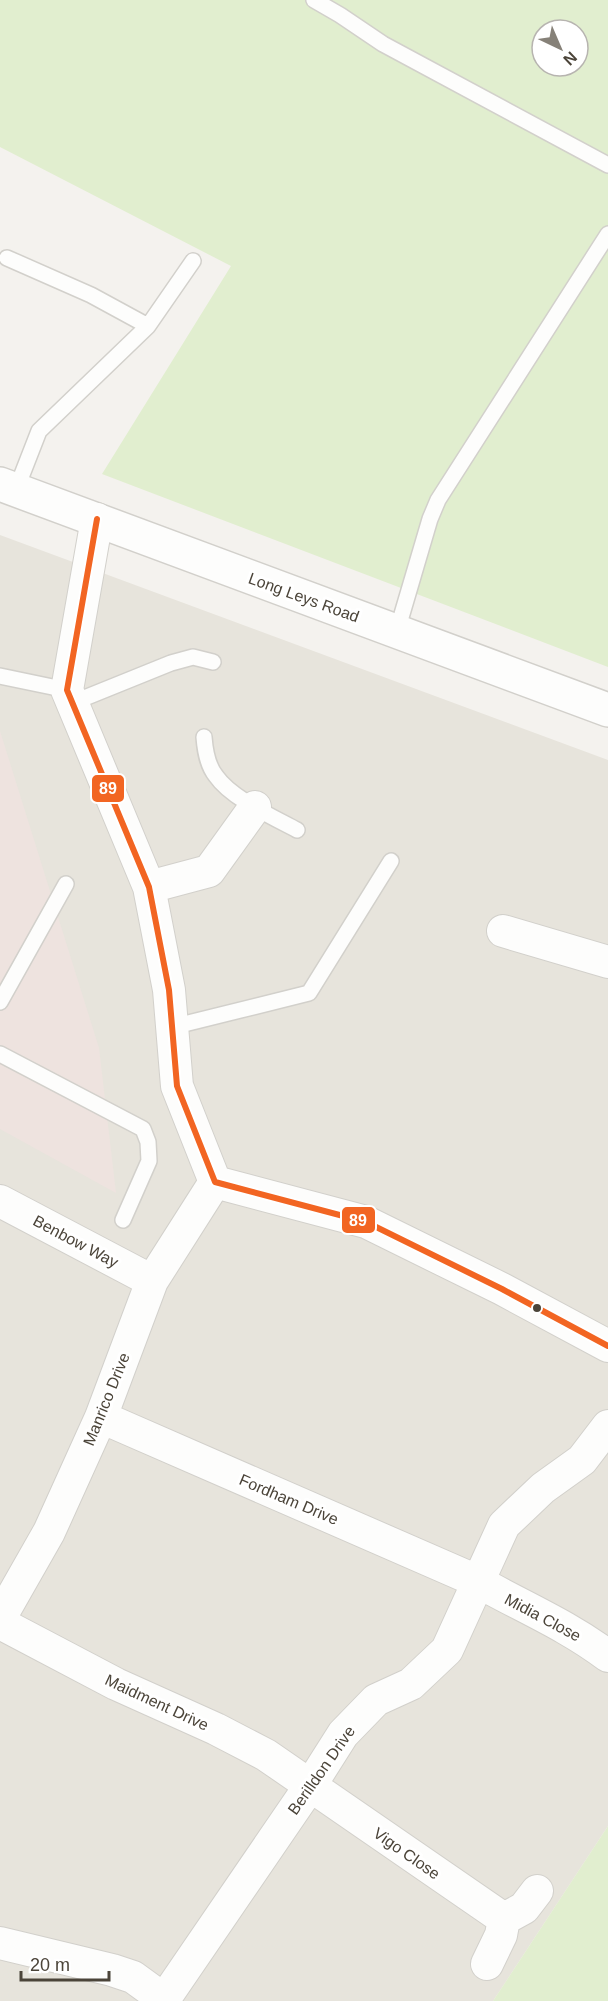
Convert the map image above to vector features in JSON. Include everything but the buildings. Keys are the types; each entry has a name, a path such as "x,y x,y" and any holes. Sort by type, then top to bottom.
{"street":[{"name":"Long Leys Road","path":"8,487 607,708"},
{"path":"97,519 70,697 149,887 169,990 177,1086 215,1182 366,1222 502,1289 608,1346"},
{"path":"149,887 208,871 255,807"},
{"path":"503,931 608,962"},
{"name":"Manrico Drive","path":"0,1618 49,1532 101,1418 152,1281 215,1182"},
{"name":"Benbow Way","path":"0,1201 152,1281"},
{"name":"Fordham Drive","path":"101,1418 477,1581"},
{"name":"Berilldon Drive","path":"164,2001 343,1734 376,1700 411,1684 447,1650 504,1525 543,1488 582,1460 608,1426"},
{"name":"Midia Close","path":"477,1581 564,1626 608,1656"},
{"name":"Maidment Drive","path":"0,1623 116,1684 216,1729 266,1755 310,1786"},
{"name":"Vigo Close","path":"310,1786 504,1919"},
{"path":"487,1964 501,1935 504,1919 524,1908 537,1891"},
{"path":"0,1943 133,1977 164,2001"}],"lane":[{"path":"314,0 383,44 608,165"},
{"path":"397,632 430,519 438,500 608,234"},
{"path":"7,258 91,295 148,326"},
{"path":"8,487 39,431 148,326 193,261"},
{"path":"0,676 70,697 193,657 213,662"},
{"path":"204,736 205,752 215,775 224,785 255,807 297,830"},
{"path":"172,1027 309,993 391,861"},
{"path":"0,1002 66,884"},
{"path":"0,1054 143,1129 148,1142 149,1161 123,1220"}],"shaded area":[{"path":"0,535 608,760 608,1826 493,2001 0,2001"},
{"path":"0,731 99,1048 116,1193 0,1129"}],"green space":[{"path":"0,0 608,0 608,667 102,474 231,266 0,147"},
{"path":"608,1826 608,2001 493,2001"}],"transit line":[{"name":"89","path":"97,519 67,690 149,887 169,990 177,1086 215,1182 366,1222 502,1289 608,1346"}]}
